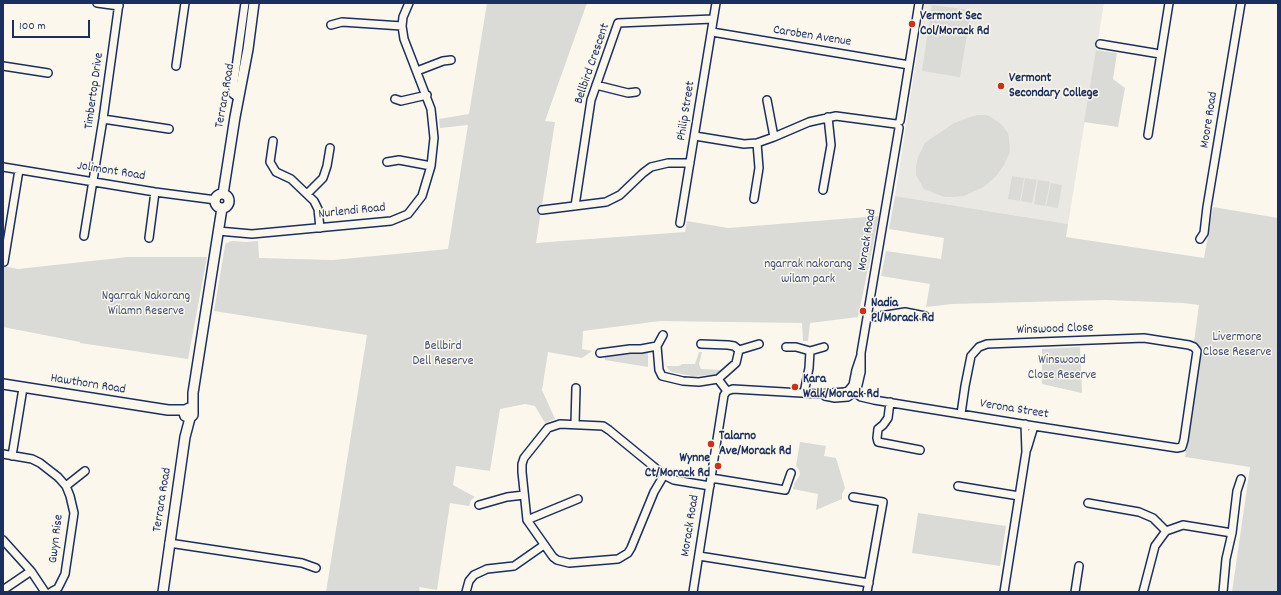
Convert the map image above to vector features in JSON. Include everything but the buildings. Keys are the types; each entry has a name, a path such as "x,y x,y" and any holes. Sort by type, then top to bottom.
{"main road":[{"name":"Terrara Road","path":"163,592 185,437 187,413 193,393 222,208 227,206 229,202 228,196 219,197 246,61 254,3"},
{"name":"Hawthorn Road","path":"3,384 187,413"},
{"name":"Terrara Road","path":"159,592 166,566"}],"street":[{"path":"97,3 119,5"},
{"path":"176,66 186,3"},
{"path":"239,98 233,94 233,89 246,3"},
{"name":"Nurlendi Road","path":"218,231 252,234 320,228 391,221 408,214 422,196 431,166 434,138 431,109 427,95 407,50 404,39 402,26 403,17 409,3"},
{"name":"Philip Street","path":"680,223 716,3"},
{"name":"Morack Road","path":"852,391 856,370 861,355 918,3"},
{"path":"1148,135 1169,3"},
{"name":"Moore Road","path":"1200,239 1204,233 1241,3"},
{"name":"Timbertop Drive","path":"84,236 103,119 119,5"},
{"name":"Bellbird Crescent","path":"575,206 591,100 618,23 713,19"},
{"path":"332,25 342,22 402,26"},
{"name":"Caroben Avenue","path":"712,32 909,65"},
{"path":"1100,44 1160,54"},
{"path":"417,71 443,61 451,60"},
{"path":"3,66 48,73"},
{"path":"596,85 628,93 636,92"},
{"path":"395,99 401,101 427,95"},
{"path":"767,100 774,137"},
{"path":"695,136 744,144 757,143 809,122 828,117 845,116 898,124"},
{"path":"823,190 831,145 828,117"},
{"path":"103,119 169,129"},
{"path":"273,141 270,162 276,172 291,179 314,201 318,210 320,228"},
{"path":"754,199 759,168 757,143"},
{"path":"307,194 323,178 330,148"},
{"path":"387,162 399,160 431,166"},
{"path":"542,210 606,202 620,195 651,166 668,163 690,163"},
{"name":"Jolimont Road","path":"3,167 155,192 219,197"},
{"path":"4,262 19,170"},
{"path":"149,238 155,192"},
{"path":"867,318 905,312 925,316"},
{"path":"663,335 657,346 659,370 662,376 683,381 699,382 718,379 736,363 739,350"},
{"name":"Winswood Close","path":"961,414 971,356 979,347 987,344 1144,338 1189,345 1195,348 1197,355 1184,440 1182,446 1177,448"},
{"path":"701,344 728,345 734,346 739,350"},
{"path":"739,350 759,344"},
{"path":"600,354 657,346"},
{"path":"786,347 796,347 810,352 824,347"},
{"path":"804,393 809,368 810,352"},
{"path":"718,379 727,391 739,389 819,394 852,391"},
{"path":"12,456 23,388"},
{"path":"575,424 576,388"},
{"name":"Morack Road","path":"693,592 723,400 727,391"},
{"name":"Verona Street","path":"852,391 861,397 1177,448"},
{"path":"890,402 888,418 884,425 878,429 878,442 920,450"},
{"path":"664,475 654,492 628,554 618,560 569,563 563,562 553,557 527,520 522,472 524,458 548,428 553,425 560,424 603,426 664,475 674,480 710,482 784,490"},
{"path":"1004,592 1026,452 1025,424"},
{"path":"1026,452 1031,441 1034,426"},
{"name":"Gwyn Rise","path":"3,454 32,459 40,463 53,472 66,486 73,508 71,535 65,574 58,588 51,592"},
{"path":"66,486 85,471"},
{"path":"784,490 791,473"},
{"path":"1223,592 1226,559 1232,533 1237,491 1241,479"},
{"path":"958,486 1019,496"},
{"path":"784,490 788,497"},
{"path":"479,505 507,497 524,495"},
{"path":"853,497 883,502 867,592"},
{"path":"527,520 578,499"},
{"path":"1088,503 1139,512 1153,518 1166,531"},
{"path":"1143,592 1156,546 1166,531 1183,525 1232,533"},
{"path":"3,540 31,571 45,592"},
{"path":"169,543 302,563 316,568"},
{"path":"466,592 469,581 474,575 487,569 514,566 544,545"},
{"path":"699,556 869,583"},
{"path":"1075,592 1079,566"},
{"path":"3,590 31,571"}],"shaded area":[{"name":"Vermont Secondary College","path":"925,3 1104,3 1068,224 895,196"}],"green space":[{"name":"Bellbird Dell Reserve","path":"487,3 587,3 545,121 555,122 536,243 685,232 687,221 728,228 879,216 858,317 810,323 808,341 803,341 802,323 660,321 583,331 582,349 592,351 582,358 548,352 542,390 555,419 545,423 535,406 525,404 500,409 490,471 456,466 453,485 475,497 471,500 469,506 450,503 437,590 419,587 420,592 326,592 367,335 214,311 225,246 226,243 232,241 258,241 259,258 333,260 448,249 468,125 440,128 439,119 469,114"},
{"path":"932,5 971,10 960,77 922,71"},
{"path":"1096,50 1117,53 1113,79 1125,88 1118,127 1084,122"},
{"path":"978,115 986,115 991,117 1001,124 1008,133 1010,152 1004,165 995,177 985,186 964,196 944,197 924,189 916,175 916,166 918,157 925,143 954,123"},
{"path":"1012,176 1024,178 1020,201 1008,199"},
{"path":"1025,178 1037,180 1032,203 1021,201"},
{"path":"1038,180 1050,182 1045,206 1034,204"},
{"path":"1051,183 1062,185 1058,208 1046,206"},
{"name":"Livermore Close Reserve","path":"895,196 1068,224 1066,237 1204,258 1213,207 1278,218 1278,592 1232,592 1250,467 1185,457 1201,356 1201,350 1194,342 1199,305 1106,300 952,304 926,307 930,284 881,276 886,251 941,259 944,238 889,229"},
{"name":"Ngarrak Nakorang Wilamn Reserve","path":"128,257 207,257 188,359 80,343 3,327 3,266 18,269"},
{"name":"Winswood Close Reserve","path":"1080,347 1082,393 1042,384 1042,349"},
{"path":"648,352 648,367 605,360 605,357"},
{"path":"699,352 702,352 699,364 701,369 722,370 716,375 692,376 671,372 666,366 695,364"},
{"path":"800,442 826,446 824,456 836,458 845,488 842,494 842,499 816,510 818,494 793,489 794,484 800,475 796,466"},
{"path":"918,513 1006,526 1000,566 912,553"}],"place":[{"name":"Vermont Sec Col/Morack Rd","path":"912,24"},
{"name":"Vermont Secondary College","path":"1001,86"},
{"name":"Nadia Pl/Morack Rd","path":"863,311"},
{"name":"Kara Walk/Morack Rd","path":"795,387"},
{"name":"Talarno Ave/Morack Rd","path":"711,444"},
{"name":"Wynne Ct/Morack Rd","path":"718,466"}],"park label":[{"name":"ngarrak nakorang wilam park","path":"808,272"}]}
